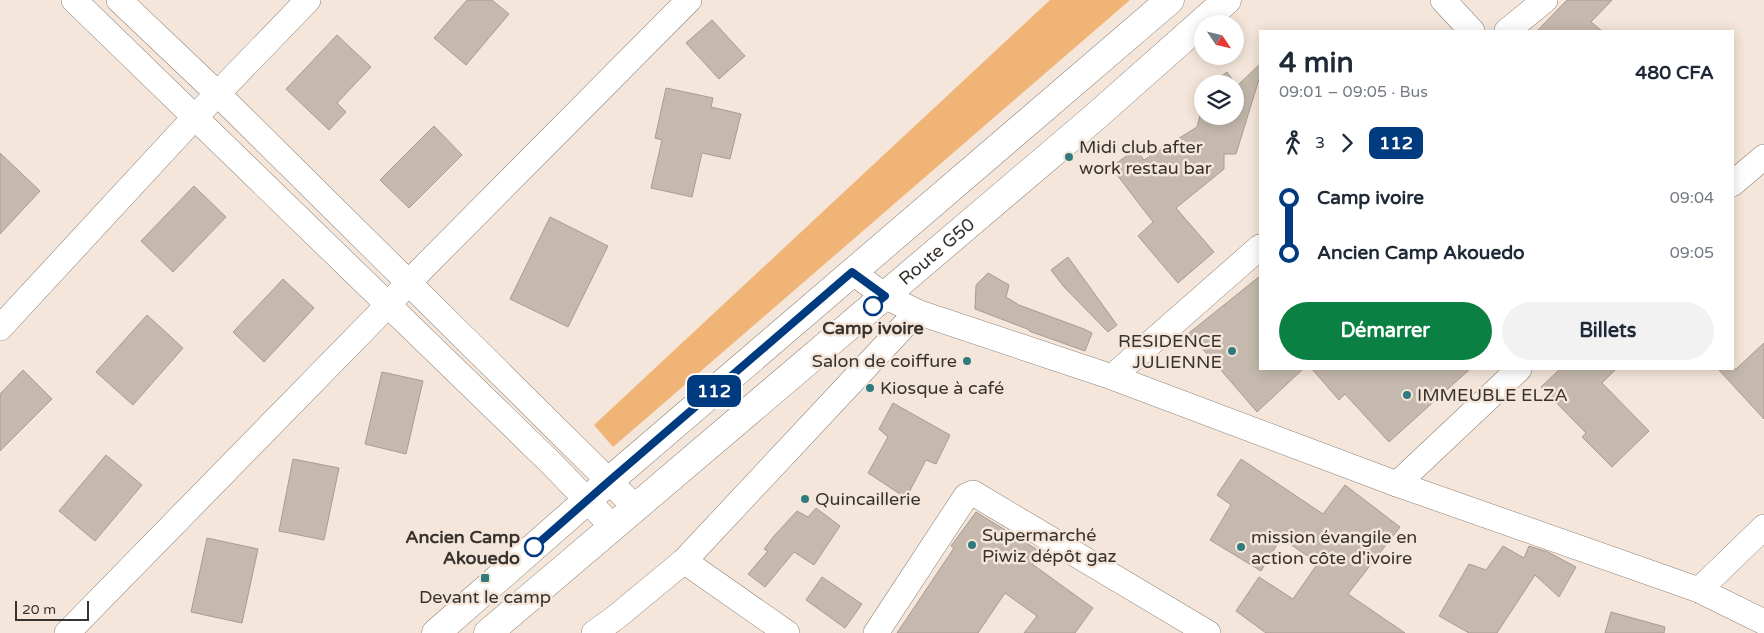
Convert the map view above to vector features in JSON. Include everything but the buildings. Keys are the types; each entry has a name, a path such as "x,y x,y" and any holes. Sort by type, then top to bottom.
{"street":[{"path":"74,0 588,501 623,519"},
{"path":"119,0 218,94 608,482 623,519"},
{"path":"0,328 195,117 308,0"},
{"path":"67,633 408,283 689,0"},
{"path":"436,633 608,482 1170,0"},
{"name":"Route G50","path":"488,633 1087,124 1228,0"},
{"path":"1443,0 1471,30"},
{"path":"1508,30 1545,0"},
{"path":"1734,183 1760,168"},
{"path":"1112,377 1259,248"},
{"path":"852,272 885,296 918,312 1112,377 1397,484 1699,590 1764,622"},
{"path":"594,633 684,561 918,312"},
{"path":"1397,484 1518,370"},
{"path":"876,633 966,496 973,493 1208,633"},
{"path":"1699,590 1764,527"},
{"path":"684,561 787,633"}],"shaded area":[{"path":"1050,0 1130,0 613,447 594,425"}],"bus line":[{"name":"112","path":"534,547 852,272 885,296 873,306"}],"place":[{"name":"Midi club after work restau bar","path":"1069,157"},
{"name":"Camp ivoire","path":"873,306"},
{"name":"RESIDENCE JULIENNE","path":"1232,351"},
{"name":"Salon de coiffure","path":"967,361"},
{"name":"Kiosque à café","path":"870,388"},
{"name":"IMMEUBLE ELZA","path":"1407,395"},
{"name":"Quincaillerie","path":"805,499"},
{"name":"Supermarché Piwiz dépôt gaz","path":"972,545"},
{"name":"Ancien Camp Akouedo","path":"534,547"},
{"name":"mission évangile en action côte d'ivoire","path":"1241,547"},
{"name":"Devant le camp","path":"485,578"}]}
